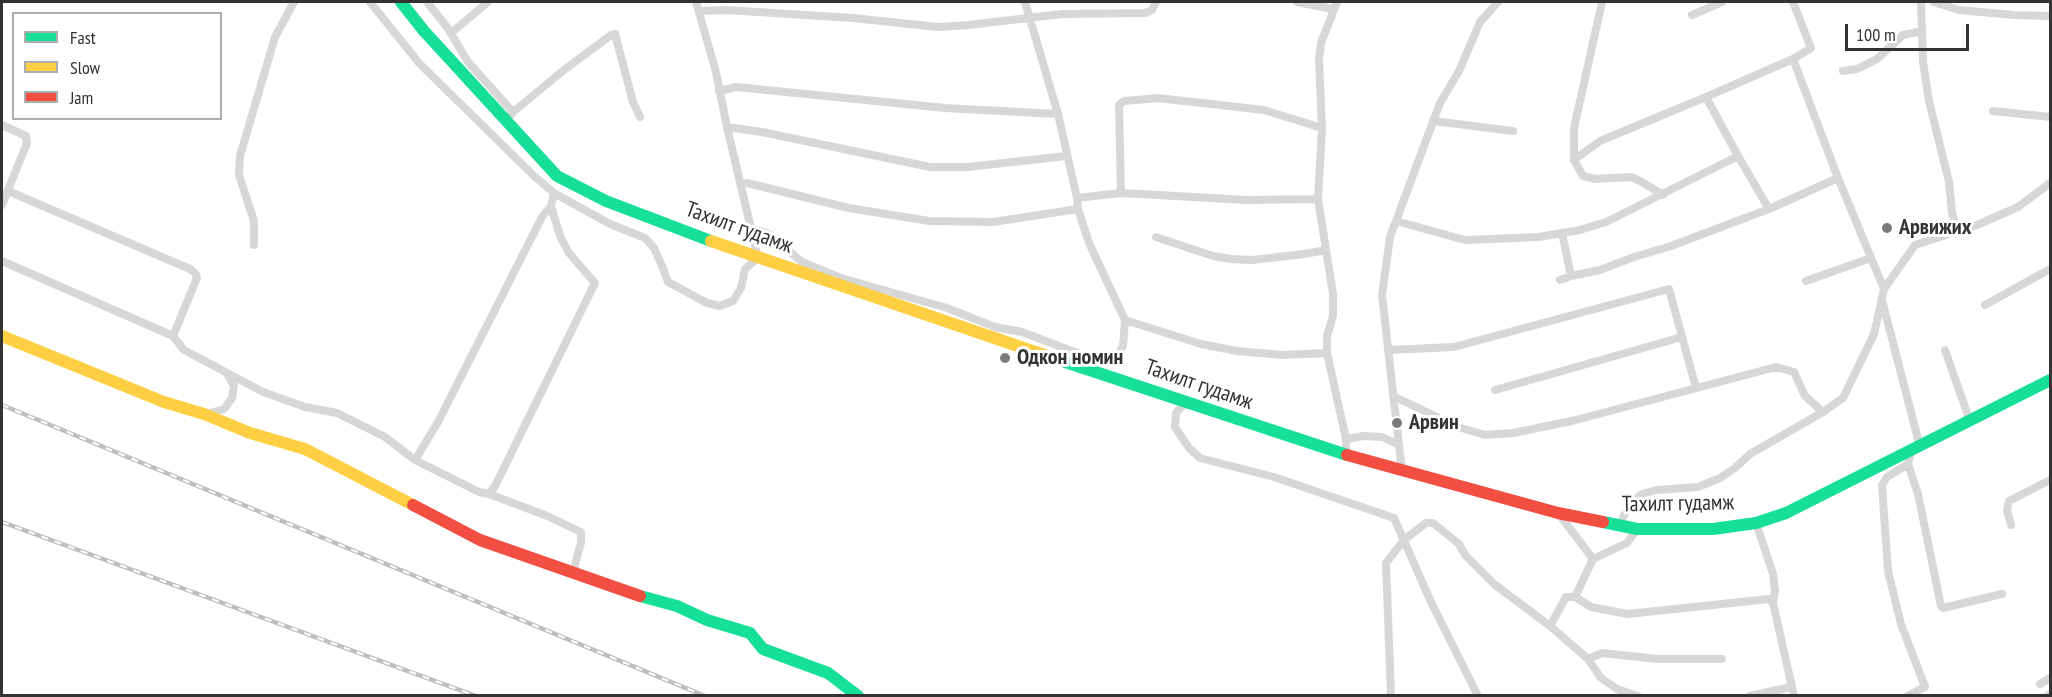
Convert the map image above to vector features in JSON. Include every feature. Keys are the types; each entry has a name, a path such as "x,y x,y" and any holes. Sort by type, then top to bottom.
{"main road":[{"name":"Тахилт гудамж","path":"401,2 424,31 510,116 557,176 606,201 758,258 1079,360 1185,403 1346,455 1402,472 1618,527 1713,529 1756,522 1786,513 2050,380"},
{"path":"2,336 164,402 204,414 250,433 305,449 480,540 625,592 677,606 707,620 750,633 763,649 828,673 858,696"}],"street":[{"path":"254,245 254,221 239,175 240,156 275,37 294,2"},
{"path":"370,2 419,63 554,193 610,224 645,238 654,248 668,282 707,303 720,306 733,301 741,288 745,269 758,258 716,72 698,6 938,27 1062,14 1145,13 1152,10 1156,2"},
{"path":"427,2 451,33 468,62 510,116 564,70 615,34 633,102 640,117"},
{"path":"451,33 488,2"},
{"path":"1025,2 1058,114 1078,209 1089,243 1125,320 1123,346 1119,353 1109,358 1079,360"},
{"path":"1297,2 1335,5 1319,59 1322,128 1318,199 1334,294 1333,316 1327,336 1327,353 1346,439 1346,455"},
{"path":"1402,472 1382,295 1390,237 1440,103 1459,71 1480,22 1498,2"},
{"path":"1602,2 1574,128 1574,160 1583,176 1596,179 1631,177 1663,195"},
{"path":"1692,15 1722,2"},
{"path":"1574,160 1600,141 1793,59 1811,48 1793,2"},
{"path":"1921,2 1923,62 1929,101 1949,182 1952,212 1957,231"},
{"path":"1934,2 1959,10 2050,16"},
{"path":"1843,71 1857,69 1877,59 1903,35 1923,31"},
{"path":"1793,59 1884,290"},
{"path":"719,91 736,87 945,108 1058,114"},
{"path":"1706,97 1769,209"},
{"path":"1121,194 1119,105 1124,101 1158,98 1264,110 1322,128"},
{"path":"1994,111 2050,117"},
{"path":"1433,121 1513,130"},
{"path":"2,125 20,132 27,139 2,205"},
{"path":"727,128 762,132 930,167 968,167 1066,156"},
{"path":"1396,221 1465,240 1498,240 1562,233 1606,222 1738,156"},
{"path":"1560,280 1600,270 1769,209 1838,177"},
{"path":"740,184 747,183 849,208 929,221 993,222 1078,209"},
{"path":"1618,527 1630,504 1642,494 1657,490 1698,487 1720,478 1750,454 1843,398 1874,334 1884,290 1916,245 1977,225 2018,207 2050,183"},
{"path":"8,191 195,273 197,278 173,336"},
{"path":"415,460 438,422 542,217 551,206 554,193"},
{"path":"1077,198 1121,194 1248,200 1318,199"},
{"path":"489,494 522,434 595,283 569,253 560,236 551,206"},
{"path":"751,231 770,234 802,261 841,278 947,308 992,332"},
{"path":"1562,233 1571,276"},
{"path":"1156,237 1213,256 1231,259 1252,260 1304,255 1326,250"},
{"path":"1806,281 1871,258"},
{"path":"2,261 173,336 184,350 263,392 305,407 337,413 385,437 415,460 479,492 544,515 580,532 581,543 575,564 576,573"},
{"path":"1985,305 2050,269"},
{"path":"1388,350 1454,347 1669,290 1696,388"},
{"path":"1882,300 1916,449 1908,464 1887,477 1882,485 1888,571 1901,624 1925,687 1907,696"},
{"path":"1125,320 1201,344 1237,351 1282,355 1327,353"},
{"path":"1495,390 1682,337"},
{"path":"1945,350 1970,421"},
{"path":"1393,396 1458,428 1485,435 1512,433 1572,422 1776,367 1794,372 1805,396 1823,411"},
{"path":"204,414 224,410 232,398 234,386 227,373"},
{"path":"1185,403 1176,413 1175,427 1200,458 1274,477 1394,518 1431,602 1478,696"},
{"path":"1346,439 1364,436 1382,437 1398,444"},
{"path":"1908,464 1918,494 1941,606 1943,608 2002,594"},
{"path":"2011,525 2007,510 2009,501 2050,480"},
{"path":"1558,513 1593,559"},
{"path":"1750,696 1792,691 1773,603 1775,591 1773,574 1756,522"},
{"path":"1391,696 1386,563 1404,540 1426,523 1433,524 1459,544 1465,555 1494,584 1550,626 1588,659 1601,678 1617,689 1638,696"},
{"path":"1575,597 1593,559 1627,543 1637,529"},
{"path":"1550,626 1566,597 1575,597 1591,606 1628,614 1765,598 1773,603"},
{"path":"1588,659 1602,653 1658,659 1722,659"},
{"path":"2040,684 2050,678"}],"railway":[{"path":"2,405 705,696"},
{"path":"2,522 476,696"}],"traffic: fast":[{"path":"401,2 424,31 557,176 606,201 711,241"},
{"path":"1050,357 1347,455"},
{"path":"1603,522 1637,529 1713,529 1756,523 1786,513 2050,380"},
{"path":"640,596 677,606 707,620 750,633 763,649 828,673 858,696"}],"traffic: slow":[{"path":"711,241 1050,357"},
{"path":"2,336 164,402 204,414 250,433 305,449 413,505"}],"traffic: jam":[{"path":"1347,455 1558,513 1603,522"},
{"path":"413,505 480,540 640,596"}],"place":[{"name":"Арвижих","path":"1887,228"},
{"name":"Одкон номин","path":"1005,358"},
{"name":"Арвин","path":"1397,423"}]}
